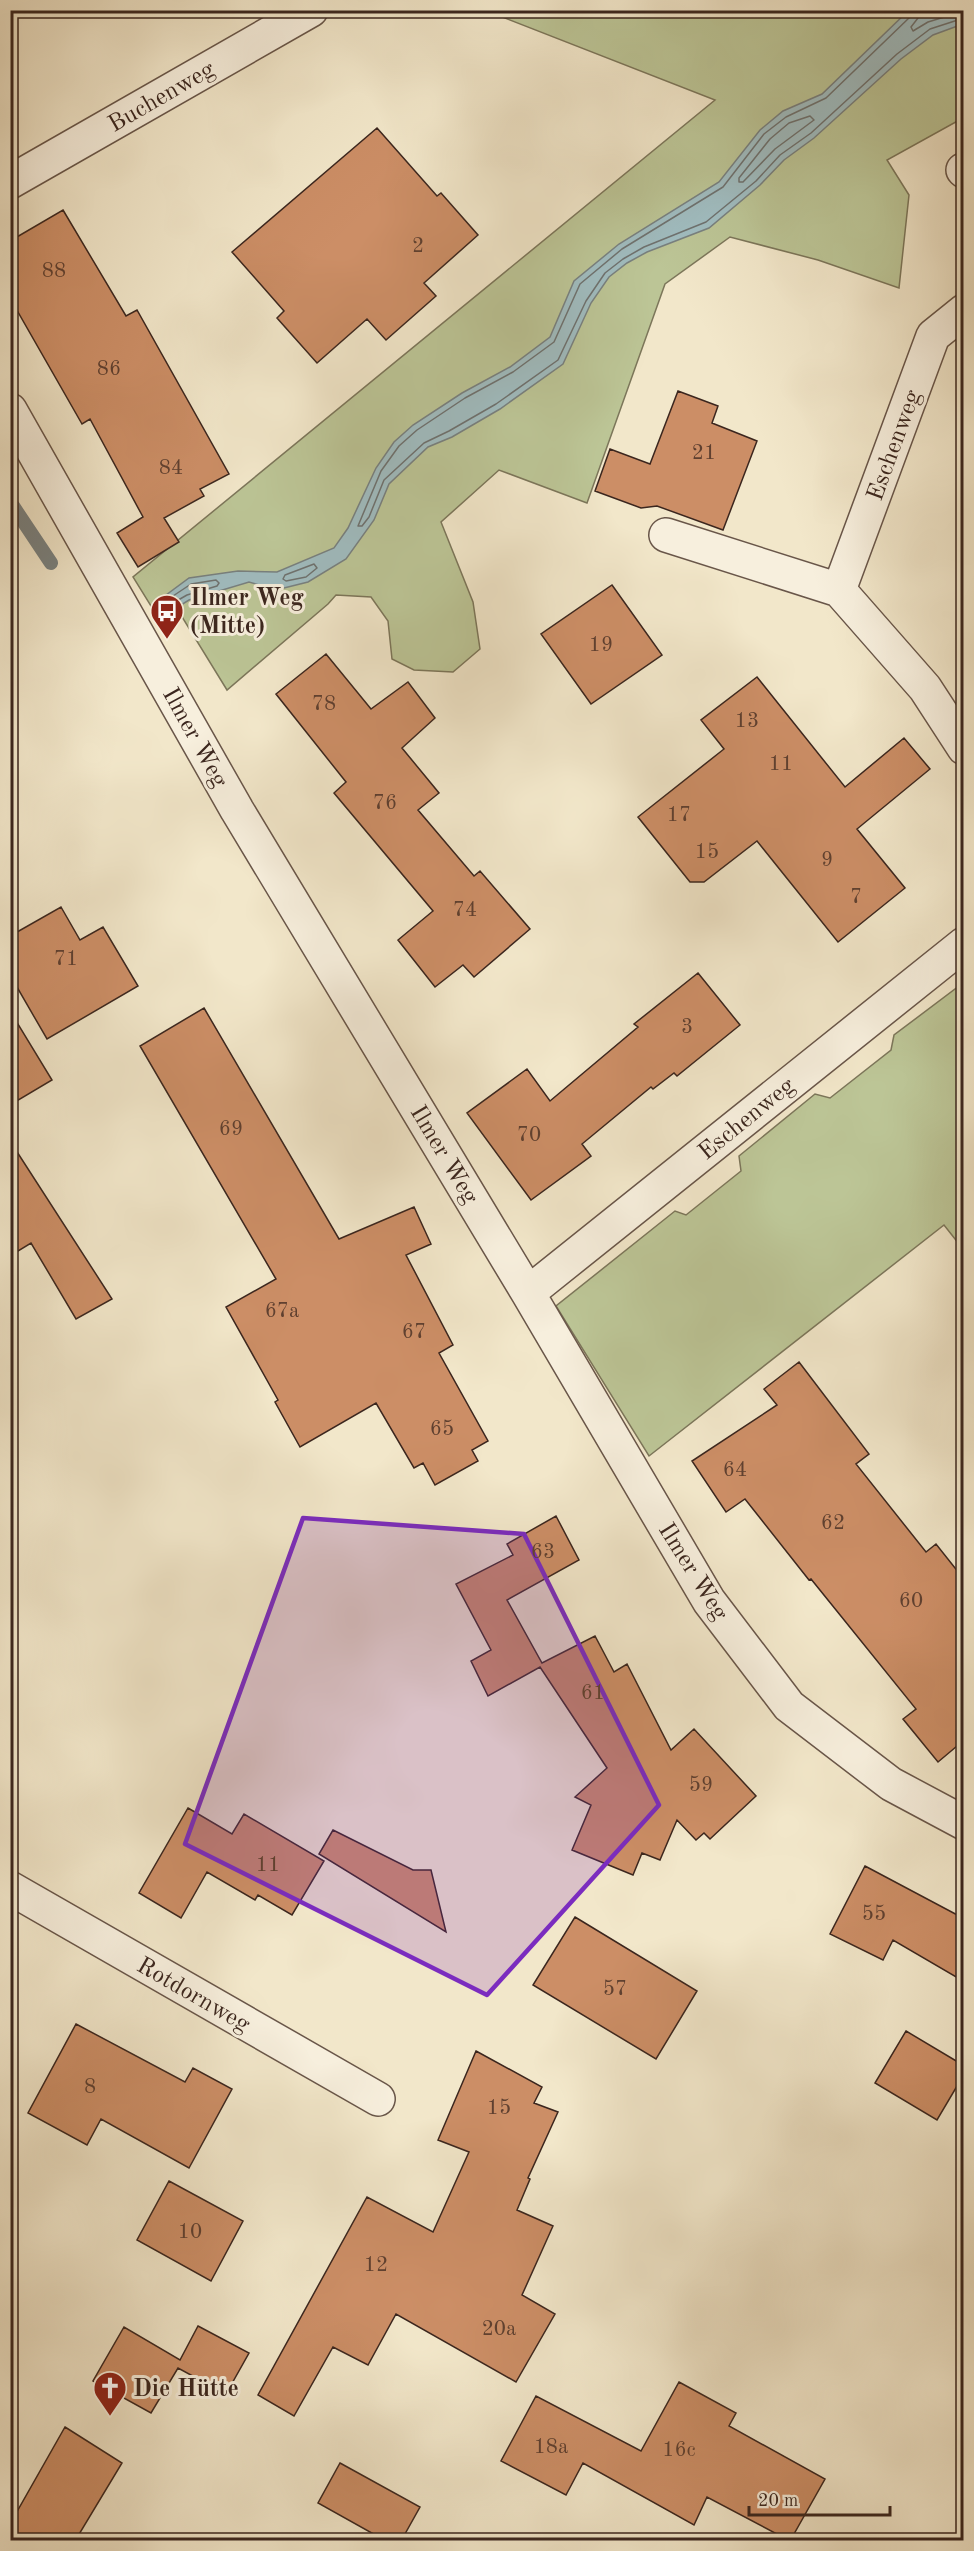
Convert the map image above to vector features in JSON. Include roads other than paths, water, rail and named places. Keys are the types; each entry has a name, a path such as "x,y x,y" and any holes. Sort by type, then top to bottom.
{"street":[{"name":"Buchenweg","path":"10,182 311,10"},
{"name":"Eschenweg","path":"839,590 933,336 963,311"},
{"name":"Ilmer Weg","path":"10,410 237,810 528,1293 710,1601 789,1706 891,1784 963,1823"},
{"path":"666,535 839,590 924,688 963,748"},
{"name":"Eschenweg","path":"528,1293 963,944"},
{"name":"Rotdornweg","path":"10,1888 378,2099"}],"water":[{"path":"908,11 963,11 963,24 933,35 901,59 814,138 784,160 760,185 709,228 647,252 627,263 609,277 591,303 563,364 500,409 452,437 428,447 389,484 374,520 346,559 308,582 276,590 249,582 189,600 160,618 154,604 189,578 238,571 277,572 334,548 348,528 376,468 394,442 413,425 462,393 510,367 550,337 574,281 619,244 719,182 760,130 783,111 822,94"}],"waterway":[{"path":"13,506 51,563"}],"place":[{"name":"Ilmer Weg (Mitte)","path":"167,640"},
{"name":"Die Hütte","path":"110,2417"}]}
